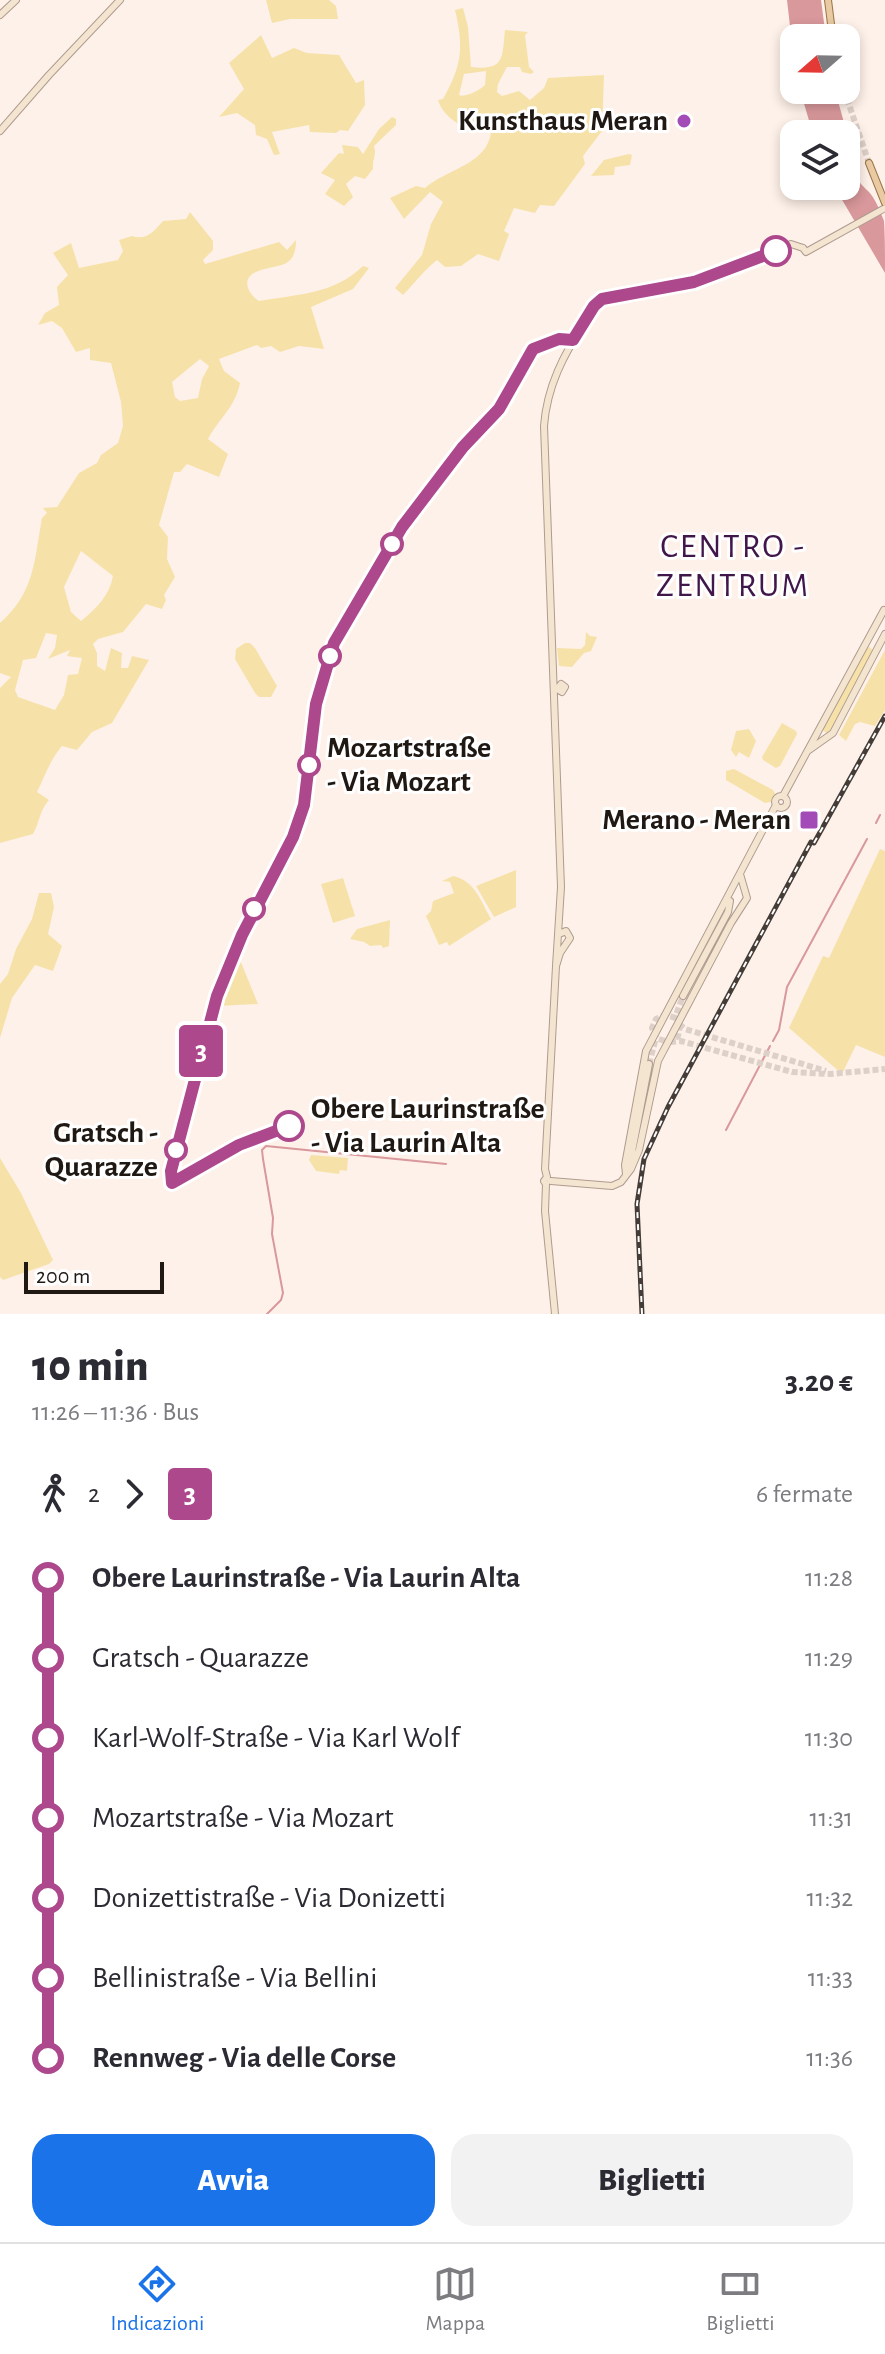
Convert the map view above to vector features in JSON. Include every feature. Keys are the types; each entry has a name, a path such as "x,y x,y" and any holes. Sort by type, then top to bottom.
{"main road":[{"path":"0,15 16,0"},
{"path":"0,131 120,0"},
{"path":"828,0 831,24"},
{"path":"556,966 567,942 562,942 560,932 554,700 558,688 553,671 548,529 546,411 553,380 573,340 594,306 602,299 694,282 788,246 796,244 805,248 825,243 883,207 869,163"},
{"path":"548,1181 612,1186 621,1182 626,1174 637,1154 654,1070 734,902 729,891 735,886 772,814 778,807 787,804 783,796 884,611 885,602"},
{"path":"806,752 833,733 885,634"},
{"path":"866,643 878,649"},
{"path":"821,725 822,733 829,736"},
{"path":"626,1174 642,1061 664,1016 734,902 747,896 740,874"},
{"path":"735,886 744,887"},
{"path":"683,996 734,902"},
{"path":"555,1314 545,1211 555,952 560,932"},
{"path":"664,1016 674,1016 678,1024"},
{"path":"652,1037 655,1046 666,1046"},
{"path":"626,1174 649,1064"}],"shaded area":[{"path":"266,0 329,0 336,6 338,19 290,19 272,23"},
{"path":"787,0 821,0 824,24 790,24"},
{"path":"463,8 468,27 471,67 490,67 500,60 505,30 528,32 525,35 529,67 534,72 531,74 522,72 520,67 507,67 498,84 497,92 502,96 519,91 530,100 544,88 548,78 604,75 602,131 583,156 585,164 554,206 540,205 535,213 514,208 504,231 509,234 499,261 478,254 461,266 445,267 437,260 403,295 395,288 422,255 431,224 443,202 430,192 404,219 390,198 416,186 425,188 468,163 486,147 490,136 491,122 471,132 447,115 438,100 443,99 449,87 460,56 455,10","holes":["486,71 485,85 472,93 459,95 464,74"]},
{"path":"261,35 272,58 294,48 307,53 339,55 356,83 364,80 365,105 348,131 310,132 309,125 272,132 280,154 274,155 267,139 256,135 255,125 237,113 219,117 244,89 229,63"},
{"path":"804,104 839,104 843,120 809,120"},
{"path":"392,117 396,119 396,125 374,146 373,169 365,179 355,176 346,184 353,197 344,206 325,194 335,180 321,173 339,153 344,154 342,145 358,147 363,154 379,129"},
{"path":"632,155 630,165 615,167 614,175 591,176 604,160"},
{"path":"860,183 873,198 884,221 885,273 842,200 860,200"},
{"path":"190,212 213,241 213,250 203,260 205,264 279,242 287,250 296,240 293,257 289,261 256,272 248,279 249,291 259,301 327,288 363,266 369,268 353,289 311,307 324,349 299,346 280,352 271,346 261,348 257,345 219,359 224,371 240,383 231,406 208,439 228,454 219,477 187,464 180,472 174,472 159,525 168,537 167,559 175,577 164,595 166,600 162,609 146,604 123,632 98,639 93,644 97,666 105,671 111,648 122,653 121,668 128,668 132,656 149,660 112,723 92,732 77,750 62,746 58,751 37,792 49,800 33,834 0,843 0,688 11,677 0,673 0,623 12,611 27,587 42,518 47,513 43,508 57,507 79,473 97,463 101,455 118,443 123,426 121,402 111,363 90,360 90,348 76,352 62,328 52,321 38,325 45,313 59,305 57,287 68,275 53,253 71,243 79,268 118,260 123,251 119,240 146,236 163,221 186,219","holes":["200,359 209,366 198,398 180,401 175,397 172,382","81,551 113,576 102,601 81,621 71,612 64,587","46,633 57,635 55,648 48,659 70,650 67,656 82,658 78,674 68,675 64,695 55,710 18,697 15,690 23,660 36,658"]},
{"path":"586,632 597,637 591,651 584,653 572,667 559,666 557,648 581,649 585,645"},
{"path":"245,643 255,648 277,686 271,697 259,697 255,693 235,659 236,649"},
{"path":"870,647 873,651 831,730 826,733 822,729 865,648"},
{"path":"885,650 885,710 875,726 860,722 855,724 846,741 839,735"},
{"path":"782,723 797,734 776,768 762,757"},
{"path":"749,729 756,741 749,758 739,752 736,757 731,750 736,731"},
{"path":"734,769 773,790 776,795 774,801 765,803 726,780 726,771"},
{"path":"880,849 885,851 885,1057 856,1045 842,1074 789,1028 823,956 829,958"},
{"path":"516,870 516,907 494,917 476,886"},
{"path":"453,876 472,887 491,919 449,946 447,942 439,945 426,916 431,911 433,901 454,893 450,882 442,881"},
{"path":"343,878 355,916 333,923 321,884"},
{"path":"39,893 51,893 54,907 48,934 62,946 53,971 35,965 12,998 0,1038 0,984 8,974 16,949 32,919"},
{"path":"390,920 389,946 370,946 350,939 357,929"},
{"path":"238,955 258,1004 218,1006"},
{"path":"311,1155 348,1158 347,1171 340,1170 339,1174 316,1171 309,1160"},
{"path":"0,1158 21,1193 53,1260 3,1280 0,1277"}],"waterway":[{"path":"876,823 880,815"},
{"path":"773,1041 779,1030 787,987 867,839"},
{"path":"726,1130 770,1046"},
{"path":"267,1314 281,1300 283,1293 263,1159 262,1150 266,1146 446,1164"}],"tunnel":[{"path":"849,104 869,163"},
{"path":"676,1018 665,1015 656,1019 652,1028 656,1038 668,1042 678,1036 680,1026 676,1015 683,996"},
{"path":"679,1024 685,1029 826,1071"},
{"path":"649,1064 656,1038"},
{"path":"670,1042 681,1041 792,1072 830,1074 885,1069"}],"railway":[{"path":"814,843 885,716"},
{"path":"642,1314 637,1204 644,1159 668,1107 811,842"}],"bus line":[{"name":"3","path":"289,1126 239,1145 172,1183 170,1179 217,996 242,935 293,837 304,805 316,704 334,643 350,613 402,527 463,447 499,409 533,349 559,339 573,340 594,306 602,299 677,287 776,251"}],"place":[{"name":"Kunsthaus Meran","path":"684,121"},
{"name":"Mozartstraße - Via Mozart","path":"309,765"},
{"name":"Merano - Meran","path":"809,820"},
{"name":"Obere Laurinstraße - Via Laurin Alta","path":"289,1126"},
{"name":"Gratsch - Quarazze","path":"176,1150"}],"district":[{"name":"CENTRO - ZENTRUM","path":"733,566"}]}
